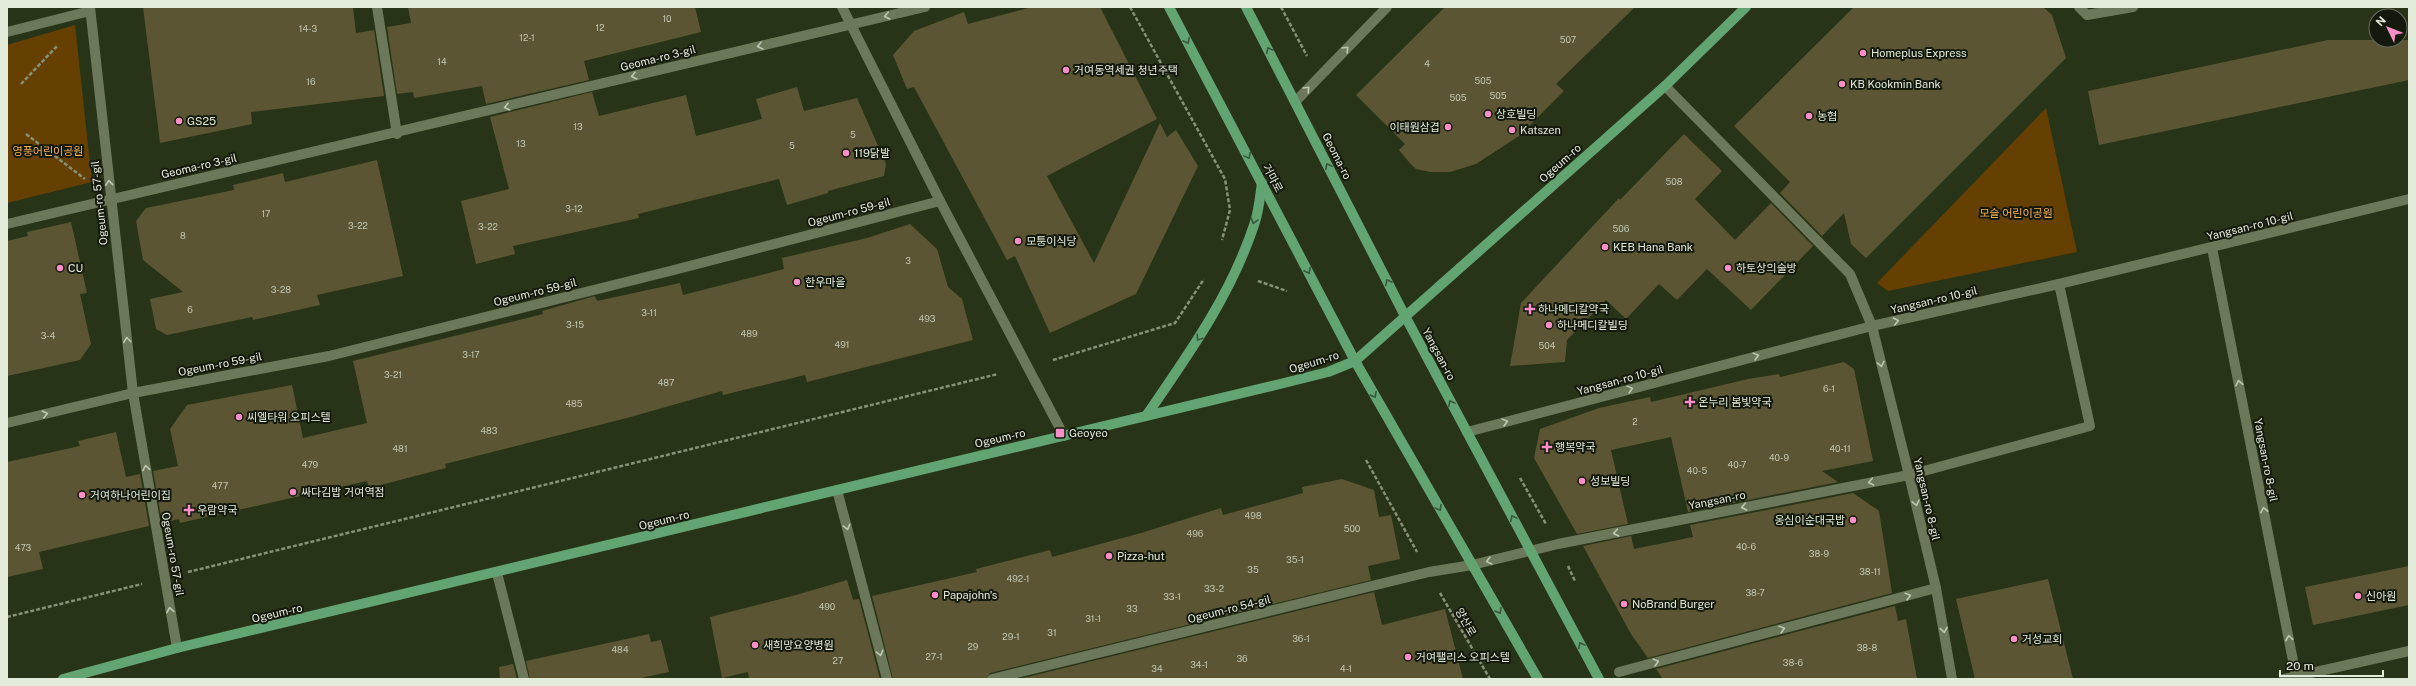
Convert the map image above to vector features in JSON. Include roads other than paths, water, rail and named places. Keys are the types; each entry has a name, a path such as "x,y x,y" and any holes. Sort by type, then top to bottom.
{"main road":[{"name":"거마로","path":"1168,7 1355,361"},
{"name":"Geoma-ro","path":"1246,7 1296,101 1405,316"},
{"name":"Ogeum-ro","path":"63,679 177,648 497,573 1328,372 1355,361 1665,86 1746,7"},
{"path":"1146,416 1211,321 1236,270 1255,221 1262,183"},
{"name":"Yangsan-ro","path":"1405,316 1599,679"},
{"path":"1355,361 1538,679"}],"street":[{"path":"377,7 397,134"},
{"path":"842,7 940,201 1064,436"},
{"name":"Geoma-ro 3-gil","path":"7,224 110,198 397,134 924,7"},
{"path":"1296,101 1387,7"},
{"path":"2079,7 2087,15"},
{"path":"2087,15 2096,7"},
{"path":"2087,15 2133,7"},
{"name":"Ogeum-ro 57-gil","path":"7,32 90,9 133,393 177,648"},
{"name":"Yangsan-ro 8-gil","path":"1665,86 1850,274 1872,326 1936,588 1952,679"},
{"name":"Yangsan-ro 10-gil","path":"1467,432 1872,326 2212,248 2409,199"},
{"name":"Ogeum-ro 59-gil","path":"133,393 329,356 674,270 940,201"},
{"name":"Yangsan-ro 8-gil","path":"2212,248 2296,676"},
{"name":"Yangsan-ro","path":"1472,565 1530,551 1909,475 2090,426 2059,284"},
{"path":"7,423 133,393"},
{"path":"837,490 887,679"},
{"name":"Ogeum-ro 54-gil","path":"992,679 1429,572 1472,565"},
{"path":"497,573 524,679"},
{"path":"1619,672 1936,588"},
{"path":"2284,679 2409,651"}],"place":[{"name":"Homeplus Express","path":"1863,53"},
{"name":"거여동역세권 청년주택","path":"1066,70"},
{"name":"KB Kookmin Bank","path":"1842,84"},
{"name":"상호빌딩","path":"1488,114"},
{"name":"농협","path":"1809,116"},
{"name":"GS25","path":"179,121"},
{"name":"이태원삼겹","path":"1448,127"},
{"name":"Katszen","path":"1512,130"},
{"name":"119닭발","path":"846,153"},
{"name":"모퉁이식당","path":"1018,241"},
{"name":"KEB Hana Bank","path":"1605,247"},
{"name":"CU","path":"60,268"},
{"name":"하토상의술방","path":"1728,268"},
{"name":"한우마을","path":"797,282"},
{"name":"하나메디칼약국","path":"1530,309"},
{"name":"하나메디칼빌딩","path":"1549,325"},
{"name":"온누리 봄빛약국","path":"1690,402"},
{"name":"씨엘타워 오피스텔","path":"239,417"},
{"name":"Geoyeo","path":"1060,433"},
{"name":"행복약국","path":"1547,447"},
{"name":"성보빌딩","path":"1582,481"},
{"name":"싸다김밥 거여역점","path":"293,492"},
{"name":"거여하나어린이집","path":"82,495"},
{"name":"우람약국","path":"189,510"},
{"name":"옹심이순대국밥","path":"1853,520"},
{"name":"Pizza-hut","path":"1109,556"},
{"name":"Papajohn's","path":"935,595"},
{"name":"신아원","path":"2358,596"},
{"name":"NoBrand Burger","path":"1624,604"},
{"name":"거성교회","path":"2014,639"},
{"name":"새희망요양병원","path":"755,645"},
{"name":"거여팰리스 오피스텔","path":"1408,657"}],"park label":[{"name":"영풍어린이공원","path":"48,151"},
{"name":"모슬 어린이공원","path":"2016,213"}]}
